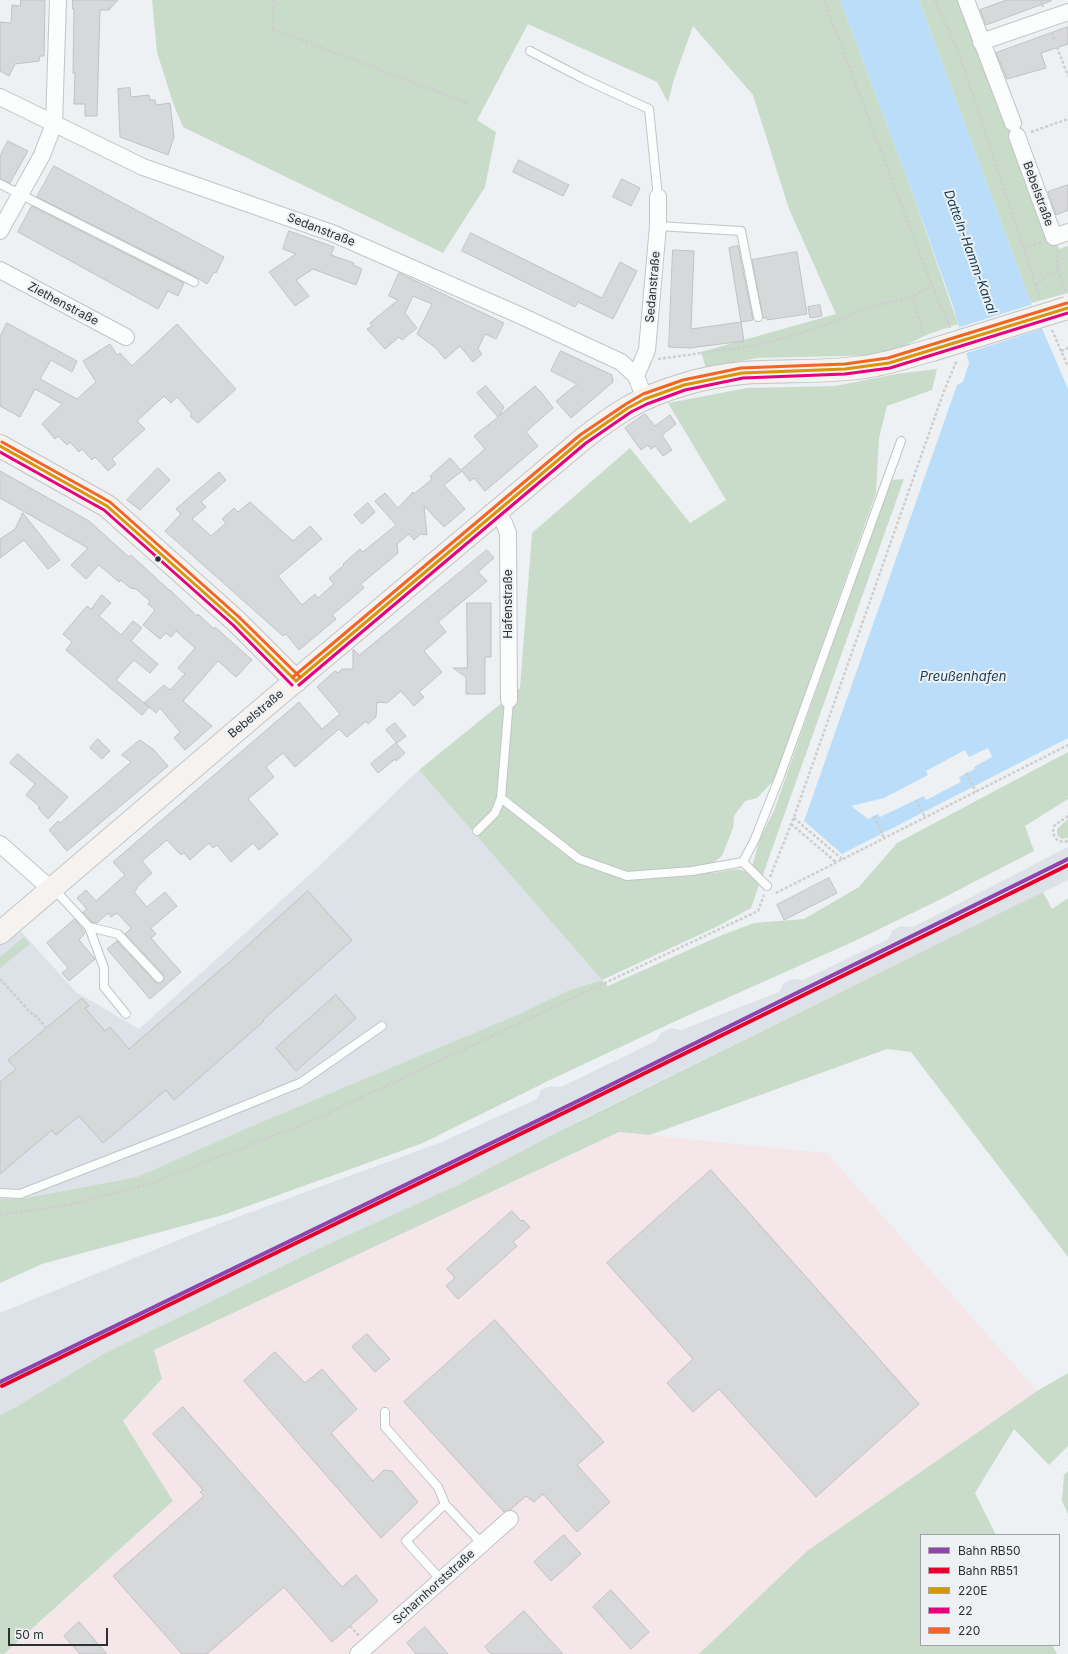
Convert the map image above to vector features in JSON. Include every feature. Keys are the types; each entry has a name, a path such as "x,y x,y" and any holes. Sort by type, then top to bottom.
{"main road":[{"name":"Bebelstraße","path":"0,933 496,511 608,420 645,399 684,385 742,373 864,367 889,363 930,351 1068,305"},
{"path":"0,446 107,506 236,621 296,681"}],"street":[{"path":"0,231 42,155 54,124 58,0"},
{"path":"966,0 1015,130"},
{"path":"981,42 1068,12"},
{"name":"Sedanstraße","path":"0,97 143,167 332,233 639,369"},
{"name":"Bebelstraße","path":"1015,130 1054,237 1068,232"},
{"name":"Sedanstraße","path":"645,399 639,369 647,343 658,226 658,197"},
{"name":"Ziethenstraße","path":"0,270 126,337"},
{"name":"Hafenstraße","path":"496,511 504,523 508,534 508,700"},
{"path":"0,844 52,889"},
{"name":"Scharnhorststraße","path":"358,1654 510,1519"}],"lane":[{"path":"530,51 584,79 649,109 658,197"},
{"path":"0,184 194,282"},
{"path":"658,226 741,231 758,317"},
{"path":"743,862 755,839 780,776 900,441"},
{"path":"477,831 495,812 501,798 508,700"},
{"path":"501,798 579,859 627,876 692,871 743,862"},
{"path":"743,862 766,886"},
{"path":"52,889 89,927 104,968 104,986 126,1014"},
{"path":"89,927 118,934 159,978"},
{"path":"0,1193 20,1194 300,1083 382,1026"},
{"path":"385,1412 385,1427 438,1487 446,1504 482,1544"},
{"path":"441,1580 406,1541 446,1504"}],"path":[{"path":"274,0 272,29 468,103"},
{"path":"824,0 932,286 952,333"},
{"path":"935,0 959,53 1040,298"},
{"path":"1057,47 1068,76"},
{"path":"1015,130 1068,119"},
{"path":"1036,286 1046,276 1058,270 1068,305"},
{"path":"639,369 666,356 759,345 814,329 873,306 912,297 932,286"},
{"path":"912,297 930,351"},
{"path":"1050,327 1068,367"},
{"path":"1061,351 1068,348"},
{"path":"0,1215 68,1205 146,1185 309,1122 758,911 763,900 766,886 794,817 944,391 960,353"},
{"path":"763,900 1068,745"},
{"path":"966,773 976,792"},
{"path":"916,800 925,817"},
{"path":"874,816 884,838"},
{"path":"1068,816 1054,826 1052,832 1053,837 1058,841 1068,841"},
{"path":"794,817 842,859"},
{"path":"791,824 836,862"},
{"path":"0,979 46,1028"},
{"path":"350,1626 360,1637"}],"shaded area":[{"path":"419,770 602,980 567,991 519,1014 252,1126 137,1177 20,1199 0,1199 0,945 19,929 76,992 139,1029 316,869"},
{"path":"1068,847 1068,880 579,1121 454,1187 0,1415 0,1313 213,1226 439,1143 537,1099 541,1090 551,1086 561,1087 656,1041 661,1033 671,1028 681,1030 779,992 784,983 793,979 803,980 888,939 893,930 902,926 913,927"},
{"path":"619,1132 827,1153 1037,1391 807,1551 699,1654 4,1654 173,1501 123,1421 162,1379 154,1350"}],"green space":[{"path":"152,0 840,0 911,189 958,324 929,334 884,355 757,358 706,368 701,352 836,314 789,209 753,95 693,26 674,79 668,102 657,82 528,24 477,120 496,132 485,187 443,253 183,127 173,103 157,52"},
{"path":"919,0 964,0 1059,249 1068,246 1068,293 1031,303"},
{"path":"937,369 932,390 887,406 879,438 876,493 774,780 757,798 745,801 739,809 734,816 733,828 722,856 714,862 707,873 736,869 747,872 759,885 751,908 716,927 602,980 419,770 520,688 532,533 630,448 690,523 726,500 668,403 747,388 835,386 896,374"},
{"path":"904,479 762,877 752,866 760,838 774,811 890,480"},
{"path":"1068,752 1068,799 1025,826 1034,851 941,899 857,940 680,1019 550,1080 423,1143 223,1215 42,1264 0,1283 0,1199 20,1199 137,1177 252,1126 519,1014 567,991 602,980 608,986 722,935 754,923 804,919 859,887 897,843"},
{"path":"1068,819 1068,838 1062,839 1057,835 1057,829"},
{"path":"1043,892 1052,909 1068,898 1068,1257 911,1052 887,1049 650,1135 619,1132 154,1350 162,1379 123,1421 173,1501 4,1654 0,1654 0,1415 104,1354 316,1250 454,1187 556,1133"},
{"path":"24,937 30,944 0,968 0,957"},
{"path":"1068,1373 1068,1446 1049,1465 1014,1429 975,1493 996,1534 920,1534 920,1646 1053,1646 1057,1654 699,1654 807,1551 1037,1391"},
{"path":"1068,1471 1068,1514 1062,1501 1064,1475"}],"water":[{"path":"840,0 919,0 1031,303 1068,389 1068,738 842,854 804,821 957,385 963,382 969,363 953,306"}],"pier":[{"path":"1033,304 1044,328 964,354 957,328"},
{"path":"988,748 992,757 974,767 975,769 959,777 961,782 926,800 924,796 880,817 878,814 868,819 851,806 884,798 928,775 926,771 965,750 969,757"}],"building":[{"path":"21,0 45,0 44,56 40,56 39,61 15,64 9,76 0,71 0,22 11,23 12,5 20,6"},
{"path":"73,0 118,0 109,10 100,10 97,116 85,116 85,104 74,104 75,73 73,73"},
{"path":"1007,0 1051,1 986,25 980,10"},
{"path":"1068,27 1068,44 1041,53 1046,68 1007,79 996,53"},
{"path":"130,88 131,97 149,95 150,100 155,100 156,105 170,103 174,137 168,155 120,137 118,89"},
{"path":"8,141 28,151 10,183 0,179 0,156"},
{"path":"519,160 569,185 563,196 513,172"},
{"path":"54,166 224,257 216,273 214,272 207,284 196,277 37,197"},
{"path":"622,179 640,188 631,206 613,197"},
{"path":"1068,185 1068,210 1056,215 1048,192"},
{"path":"32,206 184,283 178,296 168,291 158,309 18,232"},
{"path":"289,231 334,247 331,255 354,263 353,265 362,269 356,285 313,269 296,280 309,296 295,306 269,272 296,254 283,249"},
{"path":"471,233 602,298 620,262 637,271 613,319 578,302 575,307 462,251"},
{"path":"738,246 753,320 741,322 729,248"},
{"path":"673,250 694,251 691,329 741,322 744,341 690,348 669,347"},
{"path":"797,252 807,314 767,320 767,318 763,318 752,260"},
{"path":"399,273 504,323 496,339 485,334 478,349 482,354 473,362 460,346 445,359 436,348 417,334 432,304 413,296 405,313 417,328 402,340 399,337 385,349 367,329 372,326 370,323 398,300 389,296"},
{"path":"820,305 822,316 810,318 808,307"},
{"path":"7,323 77,361 72,372 51,360 40,379 77,399 96,382 83,361 110,344 117,355 120,353 132,366 177,324 236,389 198,423 190,416 192,414 177,397 171,403 164,396 137,421 145,429 112,459 116,464 108,471 95,457 92,460 82,449 79,452 70,442 67,445 58,436 55,439 42,424 62,404 35,389 20,417 0,406 0,337"},
{"path":"561,351 612,375 613,382 571,418 556,401 577,384 551,371"},
{"path":"486,386 504,407 499,416 535,386 541,392 553,408 526,432 538,446 485,491 474,478 470,481 462,471 444,485 465,509 444,527 424,506 427,535 421,534 414,540 409,534 397,544 398,553 361,584 364,588 332,615 336,619 299,650 286,634 283,636 165,531 181,514 176,509 219,472 226,480 201,502 206,507 192,519 211,536 226,523 222,519 234,508 238,512 250,502 293,541 310,526 322,539 278,576 302,605 315,594 318,598 334,584 329,578 344,565 343,564 360,549 363,552 396,525 375,501 385,493 398,508 413,492 414,494 432,479 430,476 450,458 461,470 485,449 474,436 498,417 477,393"},
{"path":"645,414 655,426 670,415 676,424 662,435 672,450 663,456 655,446 651,449 648,445 641,450 625,428"},
{"path":"158,468 170,480 140,510 127,500"},
{"path":"0,471 89,521 129,557 131,555 197,616 198,614 214,629 215,627 252,660 236,677 218,661 183,701 212,726 185,750 174,738 180,732 160,708 156,713 144,703 164,685 170,690 185,674 178,668 195,648 176,631 171,637 166,633 160,639 143,625 155,610 148,604 150,601 136,589 130,588 121,580 119,582 99,565 86,579 71,565 88,548 0,498"},
{"path":"368,503 375,512 362,524 354,515"},
{"path":"23,513 60,560 48,569 24,540 0,558 0,539 15,529"},
{"path":"487,550 494,558 478,572 487,581 438,622 446,632 424,651 442,672 419,692 424,697 414,706 401,691 387,703 377,702 376,717 368,724 366,721 347,737 339,729 295,767 283,753 266,767 274,777 248,799 278,834 259,850 253,843 231,862 217,845 213,848 209,843 190,860 184,853 181,855 167,840 142,861 152,873 136,888 137,889 134,892 147,907 165,892 177,906 151,928 156,934 151,938 181,972 150,999 107,949 117,941 155,982 162,982 164,979 163,974 125,934 131,928 117,913 111,917 108,913 97,923 92,922 83,912 87,909 77,898 86,890 96,901 125,875 113,862 299,702 322,729 340,714 317,687 335,671 338,673 342,669 353,669 353,649 359,655"},
{"path":"102,595 111,603 99,616 121,635 133,621 142,628 131,641 158,664 150,673 134,660 116,680 149,707 142,715 66,650 72,642 63,634 87,606 91,609"},
{"path":"467,603 491,603 491,657 485,657 485,694 466,694 466,677 453,668 467,668"},
{"path":"395,723 406,736 397,743 386,730"},
{"path":"98,739 110,751 102,759 90,748"},
{"path":"140,740 154,750 168,766 67,851 49,830 58,821 60,823 131,762 122,755"},
{"path":"396,743 405,753 378,773 371,764"},
{"path":"18,754 68,797 48,819 38,808 40,807 26,795 35,784 10,763"},
{"path":"829,878 837,893 784,920 777,905"},
{"path":"308,891 352,940 263,1020 264,1021 174,1100 166,1090 103,1143 79,1116 56,1135 52,1130 0,1174 0,1082 16,1069 8,1060 82,998 89,1006 85,1008 105,1031 110,1027 129,1049 226,965"},
{"path":"75,919 85,933 79,940 95,959 69,981 62,973 68,968 47,943"},
{"path":"336,995 356,1018 296,1071 276,1048"},
{"path":"711,1170 919,1404 816,1497 719,1389 693,1412 667,1383 693,1359 607,1263"},
{"path":"512,1211 521,1221 523,1220 530,1227 513,1242 517,1246 458,1299 446,1286 455,1278 447,1269"},
{"path":"495,1320 604,1442 577,1465 610,1502 577,1532 543,1494 534,1502 526,1496 510,1510 504,1512 404,1402"},
{"path":"367,1334 390,1359 375,1372 352,1347"},
{"path":"275,1352 305,1383 322,1369 357,1409 331,1433 373,1481 384,1470 392,1471 418,1502 381,1538 244,1381"},
{"path":"183,1407 342,1587 356,1575 378,1601 332,1642 284,1587 207,1654 182,1654 113,1576 204,1496 200,1492 203,1490 153,1434"},
{"path":"564,1535 581,1554 551,1581 534,1562"},
{"path":"611,1590 649,1632 631,1649 593,1607"},
{"path":"524,1611 563,1654 491,1654 485,1647"},
{"path":"79,1622 107,1654 80,1654 64,1636"},
{"path":"425,1627 448,1654 416,1654 407,1643"}],"rail line":[{"name":"RB50","path":"0,1382 582,1099 1068,859"},
{"name":"RB51","path":"2,1386 584,1103 1068,865"}],"transit line":[{"name":"220","path":"293,677 580,435 643,394 683,380 741,368 845,364 888,358 1067,303"},
{"name":"220E","path":"296,681 583,439 628,408 645,399 684,385 742,373 845,369 889,363 1068,308"},
{"name":"22","path":"299,685 586,443 631,412 647,404 685,390 743,378 845,374 890,368 1068,313"},
{"name":"220","path":"2,442 110,502 239,617 300,677"},
{"name":"220E","path":"0,446 107,506 236,621 296,681"},
{"name":"22","path":"0,452 104,510 233,625 292,685"}],"water label":[{"name":"Datteln-Hamm-Kanal","path":"970,252"},
{"name":"Preußenhafen","path":"963,677"}]}
